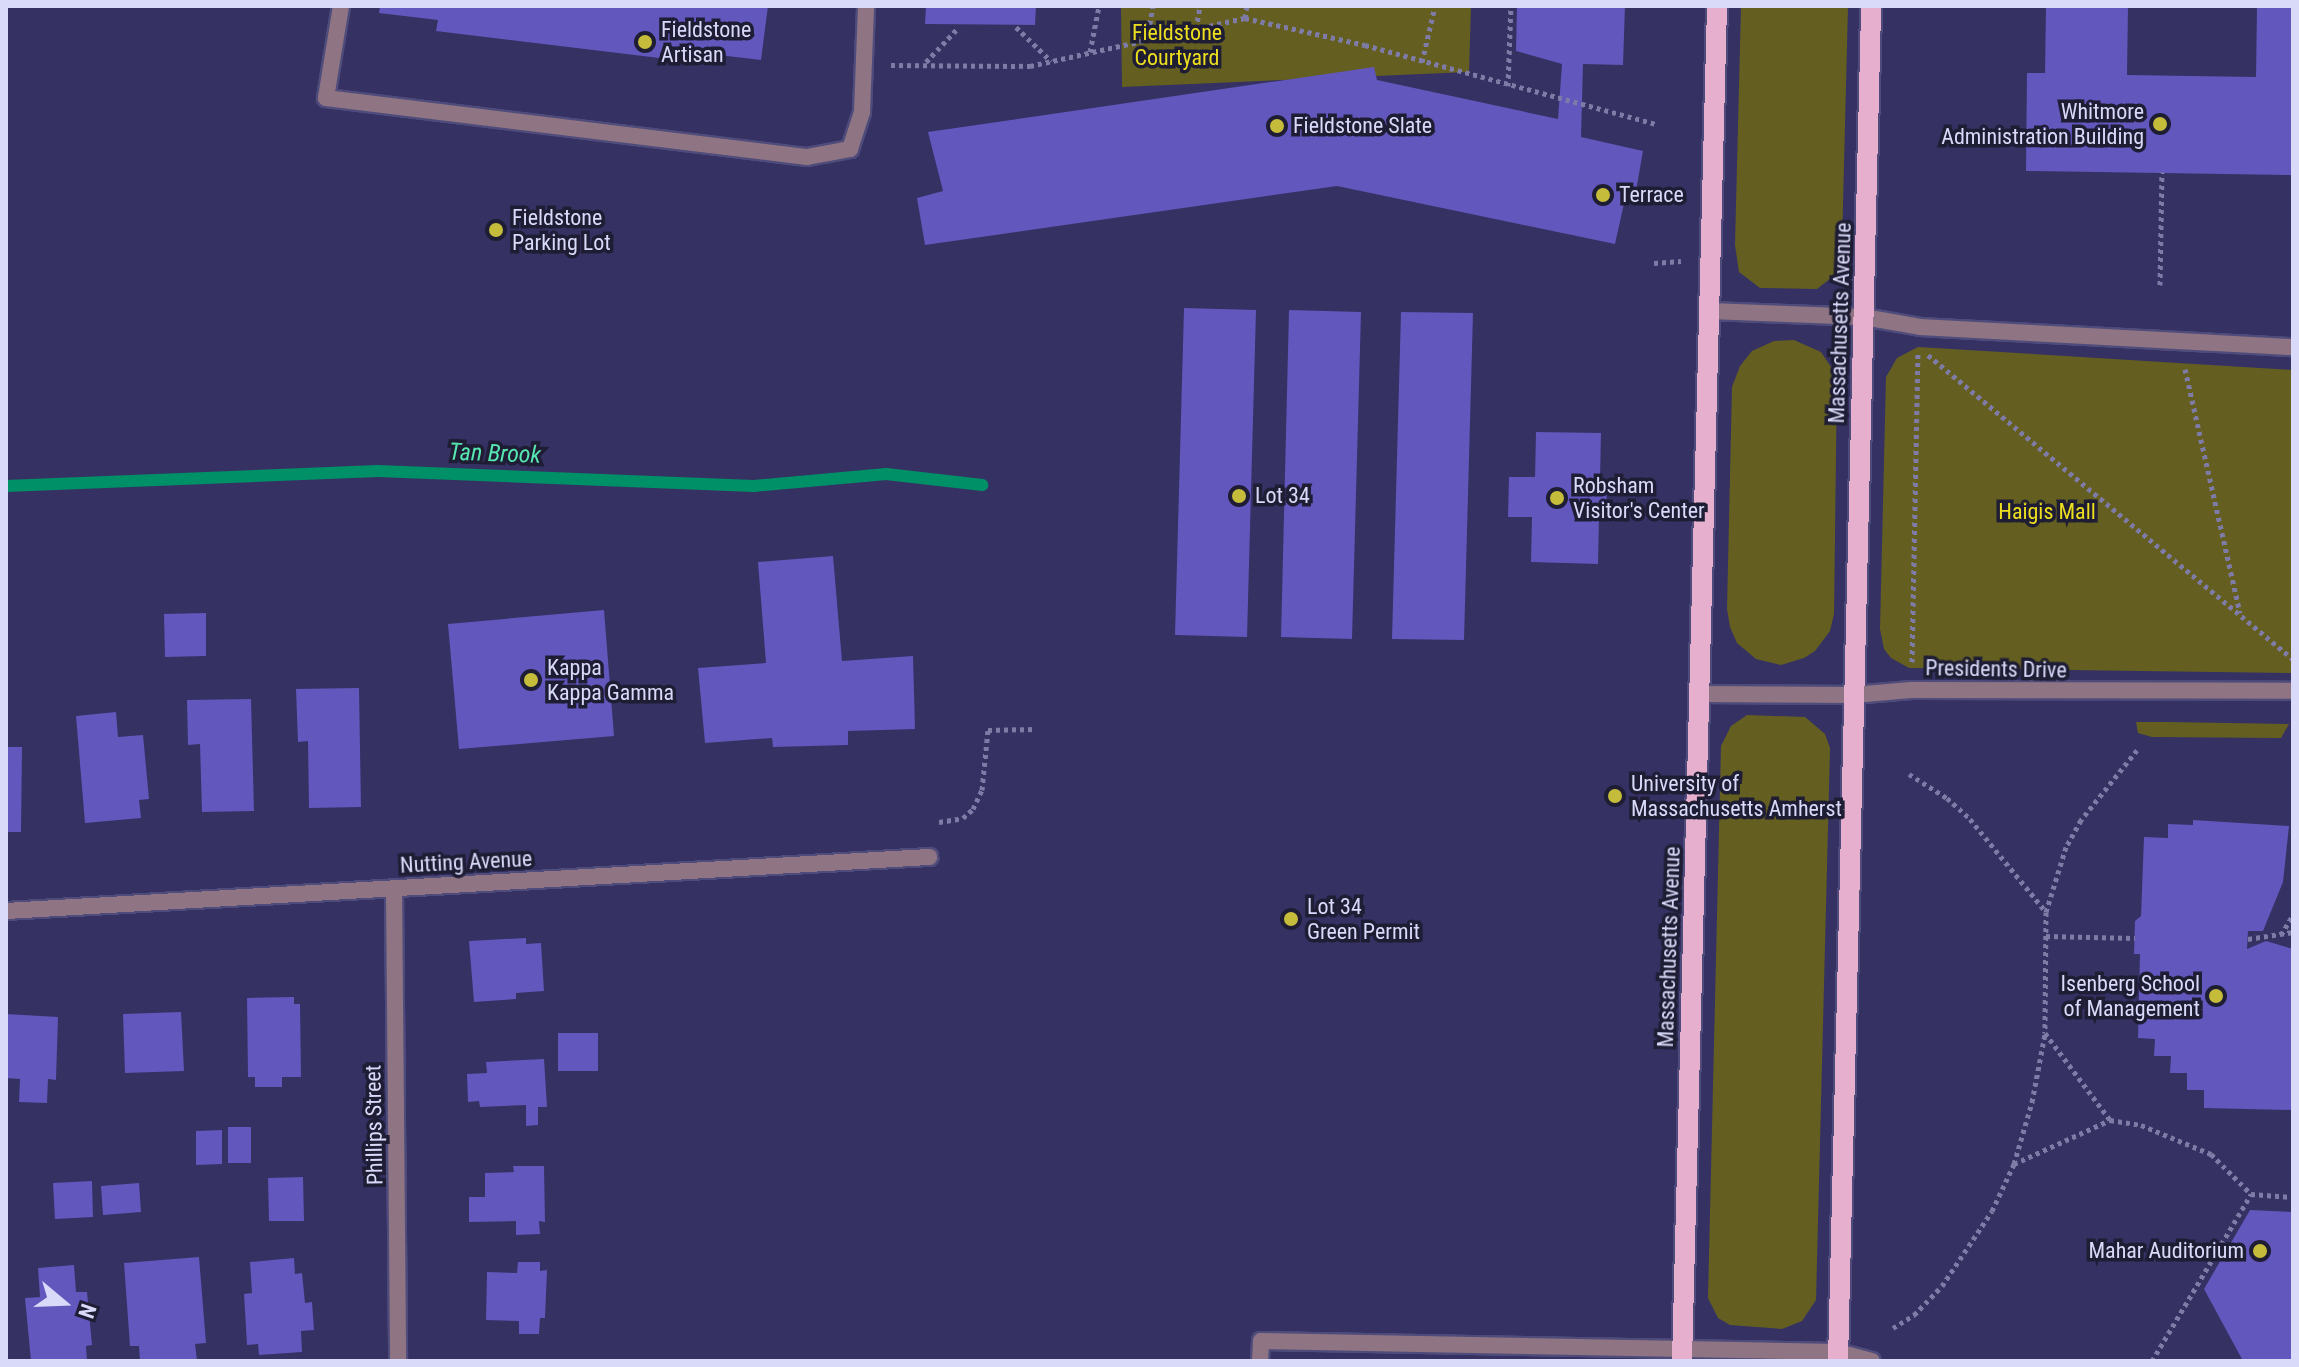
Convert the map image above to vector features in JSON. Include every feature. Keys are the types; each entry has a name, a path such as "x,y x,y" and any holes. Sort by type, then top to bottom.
{"main road":[{"name":"Massachusetts Avenue","path":"1682,1354 1717,6"},
{"name":"Massachusetts Avenue","path":"1838,1357 1871,6"}],"street":[{"path":"341,6 326,98 807,157 850,149 862,112 866,6"},
{"path":"1710,311 1864,317 1920,327 2293,347"},
{"name":"Presidents Drive","path":"1700,694 1853,695 1911,690 2293,691"},
{"name":"Nutting Avenue","path":"6,911 929,857"},
{"name":"Phillips Street","path":"394,888 398,1361"},
{"path":"1260,1361 1261,1341 1838,1357 1872,1361"}],"path":[{"path":"1090,52 1099,6"},
{"path":"1147,40 1153,6"},
{"path":"1196,29 1200,6"},
{"path":"1245,18 1247,6"},
{"path":"1422,62 1435,6"},
{"path":"1508,86 1511,6"},
{"path":"884,65 1030,66 1245,18 1278,23 1655,124"},
{"path":"1016,27 1051,61"},
{"path":"926,63 958,28"},
{"path":"2160,285 2162,172"},
{"path":"1654,263 1684,261"},
{"path":"1912,668 1918,347 2293,659"},
{"path":"2184,363 2241,614"},
{"path":"939,822 963,818 973,809 982,790 988,730 1035,729"},
{"path":"1893,1328 1914,1315 1942,1286 1992,1211 2014,1164 2032,1102 2045,1033 2046,912 2066,847 2081,820 2137,750"},
{"path":"1909,774 1947,798 1970,819 2046,912"},
{"path":"2281,935 2293,915"},
{"path":"2248,939 2293,932"},
{"path":"2046,936 2135,938"},
{"path":"2045,1033 2110,1120"},
{"path":"2014,1164 2110,1120 2141,1125 2211,1154 2251,1194 2293,1197"},
{"path":"2152,1361 2251,1194"}],"green space":[{"name":"Fieldstone Courtyard","path":"1121,6 1471,6 1469,72 1122,87"},
{"path":"1741,6 1848,6 1842,244 1835,275 1817,289 1760,288 1739,272 1735,245"},
{"path":"1794,340 1821,352 1837,376 1834,614 1830,631 1815,651 1781,665 1756,659 1737,643 1730,627 1727,609 1732,387 1740,366 1752,351 1774,341"},
{"name":"Haigis Mall","path":"1918,347 2293,370 2293,673 1909,668 1891,658 1884,649 1880,629 1886,377 1897,358"},
{"path":"1747,715 1805,717 1825,734 1830,748 1816,1300 1802,1321 1782,1329 1730,1325 1718,1318 1708,1298 1721,746 1731,726"},
{"path":"2136,722 2289,724 2281,738 2152,737 2138,733"}],"building":[{"name":"Fieldstone Artisan","path":"380,6 768,6 761,60 702,53 701,63 436,31 438,20 379,13"},
{"path":"926,6 1036,6 1035,25 925,24"},
{"name":"Fieldstone Slate","path":"1517,6 1625,6 1623,65 1583,64 1581,137 1643,151 1636,191 1627,190 1615,244 1337,186 925,245 917,198 943,191 928,132 1374,67 1377,80 1558,119 1562,64 1516,51"},
{"name":"Whitmore Administration Building","path":"2046,6 2128,6 2127,75 2256,77 2257,6 2293,6 2293,175 2026,171 2027,73 2045,73"},
{"path":"1184,308 1256,310 1247,637 1175,635"},
{"path":"1289,310 1361,312 1352,639 1281,637"},
{"path":"1401,312 1473,313 1464,640 1392,639"},
{"name":"Robsham Visitor's Center","path":"1536,432 1601,433 1600,479 1607,479 1606,519 1599,518 1598,564 1531,562 1532,517 1508,517 1509,477 1535,477"},
{"path":"833,556 842,661 913,656 915,729 848,731 848,745 773,747 772,738 705,743 698,668 766,663 758,562"},
{"name":"Kappa Kappa Gamma","path":"604,610 614,736 459,749 448,624"},
{"path":"206,613 206,656 165,657 164,614"},
{"path":"359,688 361,807 309,808 308,741 298,742 296,689"},
{"path":"251,699 254,811 202,812 200,744 188,745 187,700"},
{"path":"116,712 118,737 143,735 149,799 139,800 141,818 85,823 76,716"},
{"path":"6,747 22,747 21,832 6,832"},
{"name":"Isenberg School of Management","path":"2193,820 2289,826 2283,882 2263,931 2248,931 2247,949 2266,941 2293,949 2293,1110 2204,1108 2204,1090 2187,1090 2187,1073 2170,1073 2171,1056 2154,1056 2155,1039 2138,1038 2140,954 2134,954 2135,921 2141,916 2144,837 2168,838 2168,824 2193,825"},
{"path":"526,938 526,944 541,943 544,991 516,993 516,999 474,1002 469,941"},
{"path":"294,997 294,1004 300,1004 301,1077 282,1077 282,1087 255,1087 255,1077 248,1077 247,998"},
{"path":"181,1012 184,1071 125,1073 123,1014"},
{"path":"6,1014 58,1017 56,1080 48,1079 47,1103 19,1102 20,1079 6,1078"},
{"path":"558,1033 598,1033 598,1071 558,1071"},
{"path":"544,1059 547,1107 538,1107 538,1125 526,1126 526,1105 480,1107 479,1101 468,1102 467,1074 487,1073 486,1062"},
{"path":"228,1127 251,1127 251,1163 228,1163"},
{"path":"222,1130 222,1164 196,1165 196,1131"},
{"path":"513,1166 544,1166 545,1222 539,1221 540,1234 516,1235 516,1221 469,1222 469,1197 485,1197 485,1173 514,1172"},
{"path":"303,1177 304,1221 269,1221 268,1178"},
{"path":"92,1181 93,1217 55,1219 53,1183"},
{"path":"139,1183 141,1212 103,1215 101,1186"},
{"name":"Mahar Auditorium","path":"2250,1210 2293,1212 2293,1361 2243,1361 2204,1289"},
{"path":"199,1257 206,1343 195,1344 197,1360 140,1361 139,1346 130,1346 124,1263"},
{"path":"294,1258 295,1274 302,1273 305,1303 312,1302 314,1330 301,1331 302,1352 259,1355 258,1344 247,1345 244,1294 252,1293 250,1262"},
{"path":"518,1262 540,1262 540,1271 547,1270 545,1318 540,1318 539,1334 519,1334 519,1321 486,1320 487,1272 517,1273"},
{"path":"74,1265 76,1292 87,1292 92,1345 86,1346 87,1361 31,1361 25,1298 40,1297 38,1268"}],"waterway":[{"name":"Tan Brook","path":"6,486 378,471 754,486 886,474 982,485"}],"place":[{"name":"Fieldstone Artisan","path":"645,42"},
{"name":"Whitmore Administration Building","path":"2160,124"},
{"name":"Fieldstone Slate","path":"1277,126"},
{"name":"Terrace","path":"1603,195"},
{"name":"Fieldstone Parking Lot","path":"496,230"},
{"name":"Lot 34","path":"1239,496"},
{"name":"Robsham Visitor's Center","path":"1557,498"},
{"name":"Kappa Kappa Gamma","path":"531,680"},
{"name":"University of Massachusetts Amherst","path":"1615,796"},
{"name":"Lot 34 Green Permit","path":"1291,919"},
{"name":"Isenberg School of Management","path":"2216,996"},
{"name":"Mahar Auditorium","path":"2260,1251"}]}
